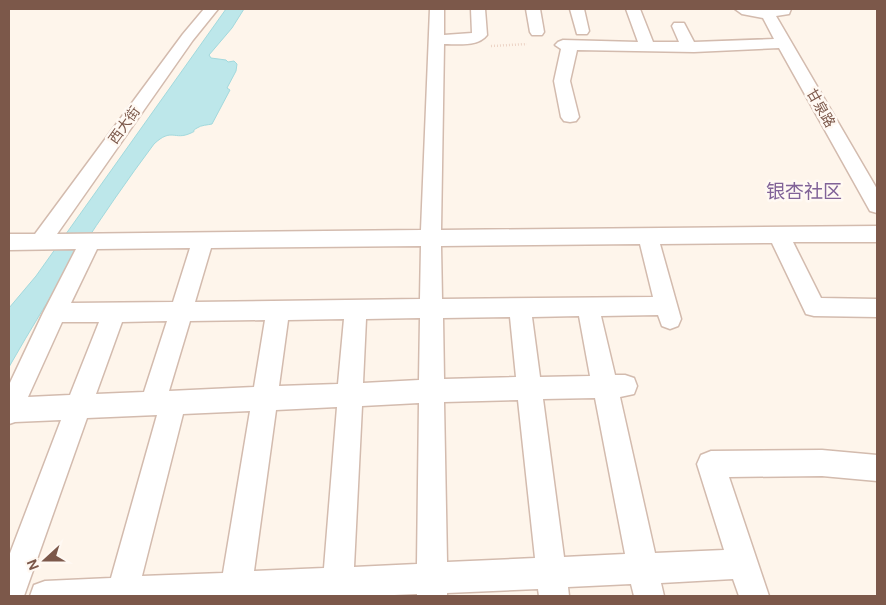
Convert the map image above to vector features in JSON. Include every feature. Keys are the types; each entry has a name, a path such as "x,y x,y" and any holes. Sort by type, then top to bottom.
{"street":[{"name":"西大街","path":"46,242 188,37 211,9"},
{"path":"432,587 431,238 437,9"},
{"path":"436,40 473,39 480,35 478,9"},
{"path":"533,9 537,32"},
{"path":"577,9 582,31"},
{"path":"633,9 647,46"},
{"path":"742,9 748,12 784,11 784,9"},
{"name":"甘泉路","path":"766,11 877,206"},
{"path":"679,26 689,47"},
{"path":"570,118 562,81 566,45 689,47 784,43"},
{"path":"9,242 877,234"},
{"path":"779,235 814,307 877,308"},
{"path":"54,313 588,307 668,312 648,236"},
{"path":"122,593 181,312 203,240"},
{"path":"91,241 54,313 9,411 432,391 615,386"},
{"path":"588,307 615,386 647,583"},
{"path":"520,308 553,584"},
{"path":"236,592 277,319"},
{"path":"338,589 355,319"},
{"path":"9,595 111,320"},
{"path":"754,596 711,464 822,463 877,468"},
{"path":"45,596 647,583 744,564"}],"path":[{"path":"488,46 566,45"}],"water":[{"path":"226,9 244,9 232,28 209,55 211,58 228,62 234,61 237,64 236,71 227,88 230,90 212,124 199,127 185,135 165,136 154,144 78,253 9,367 9,308 36,276"}],"district":[{"name":"银杏社区","path":"804,191"}]}
